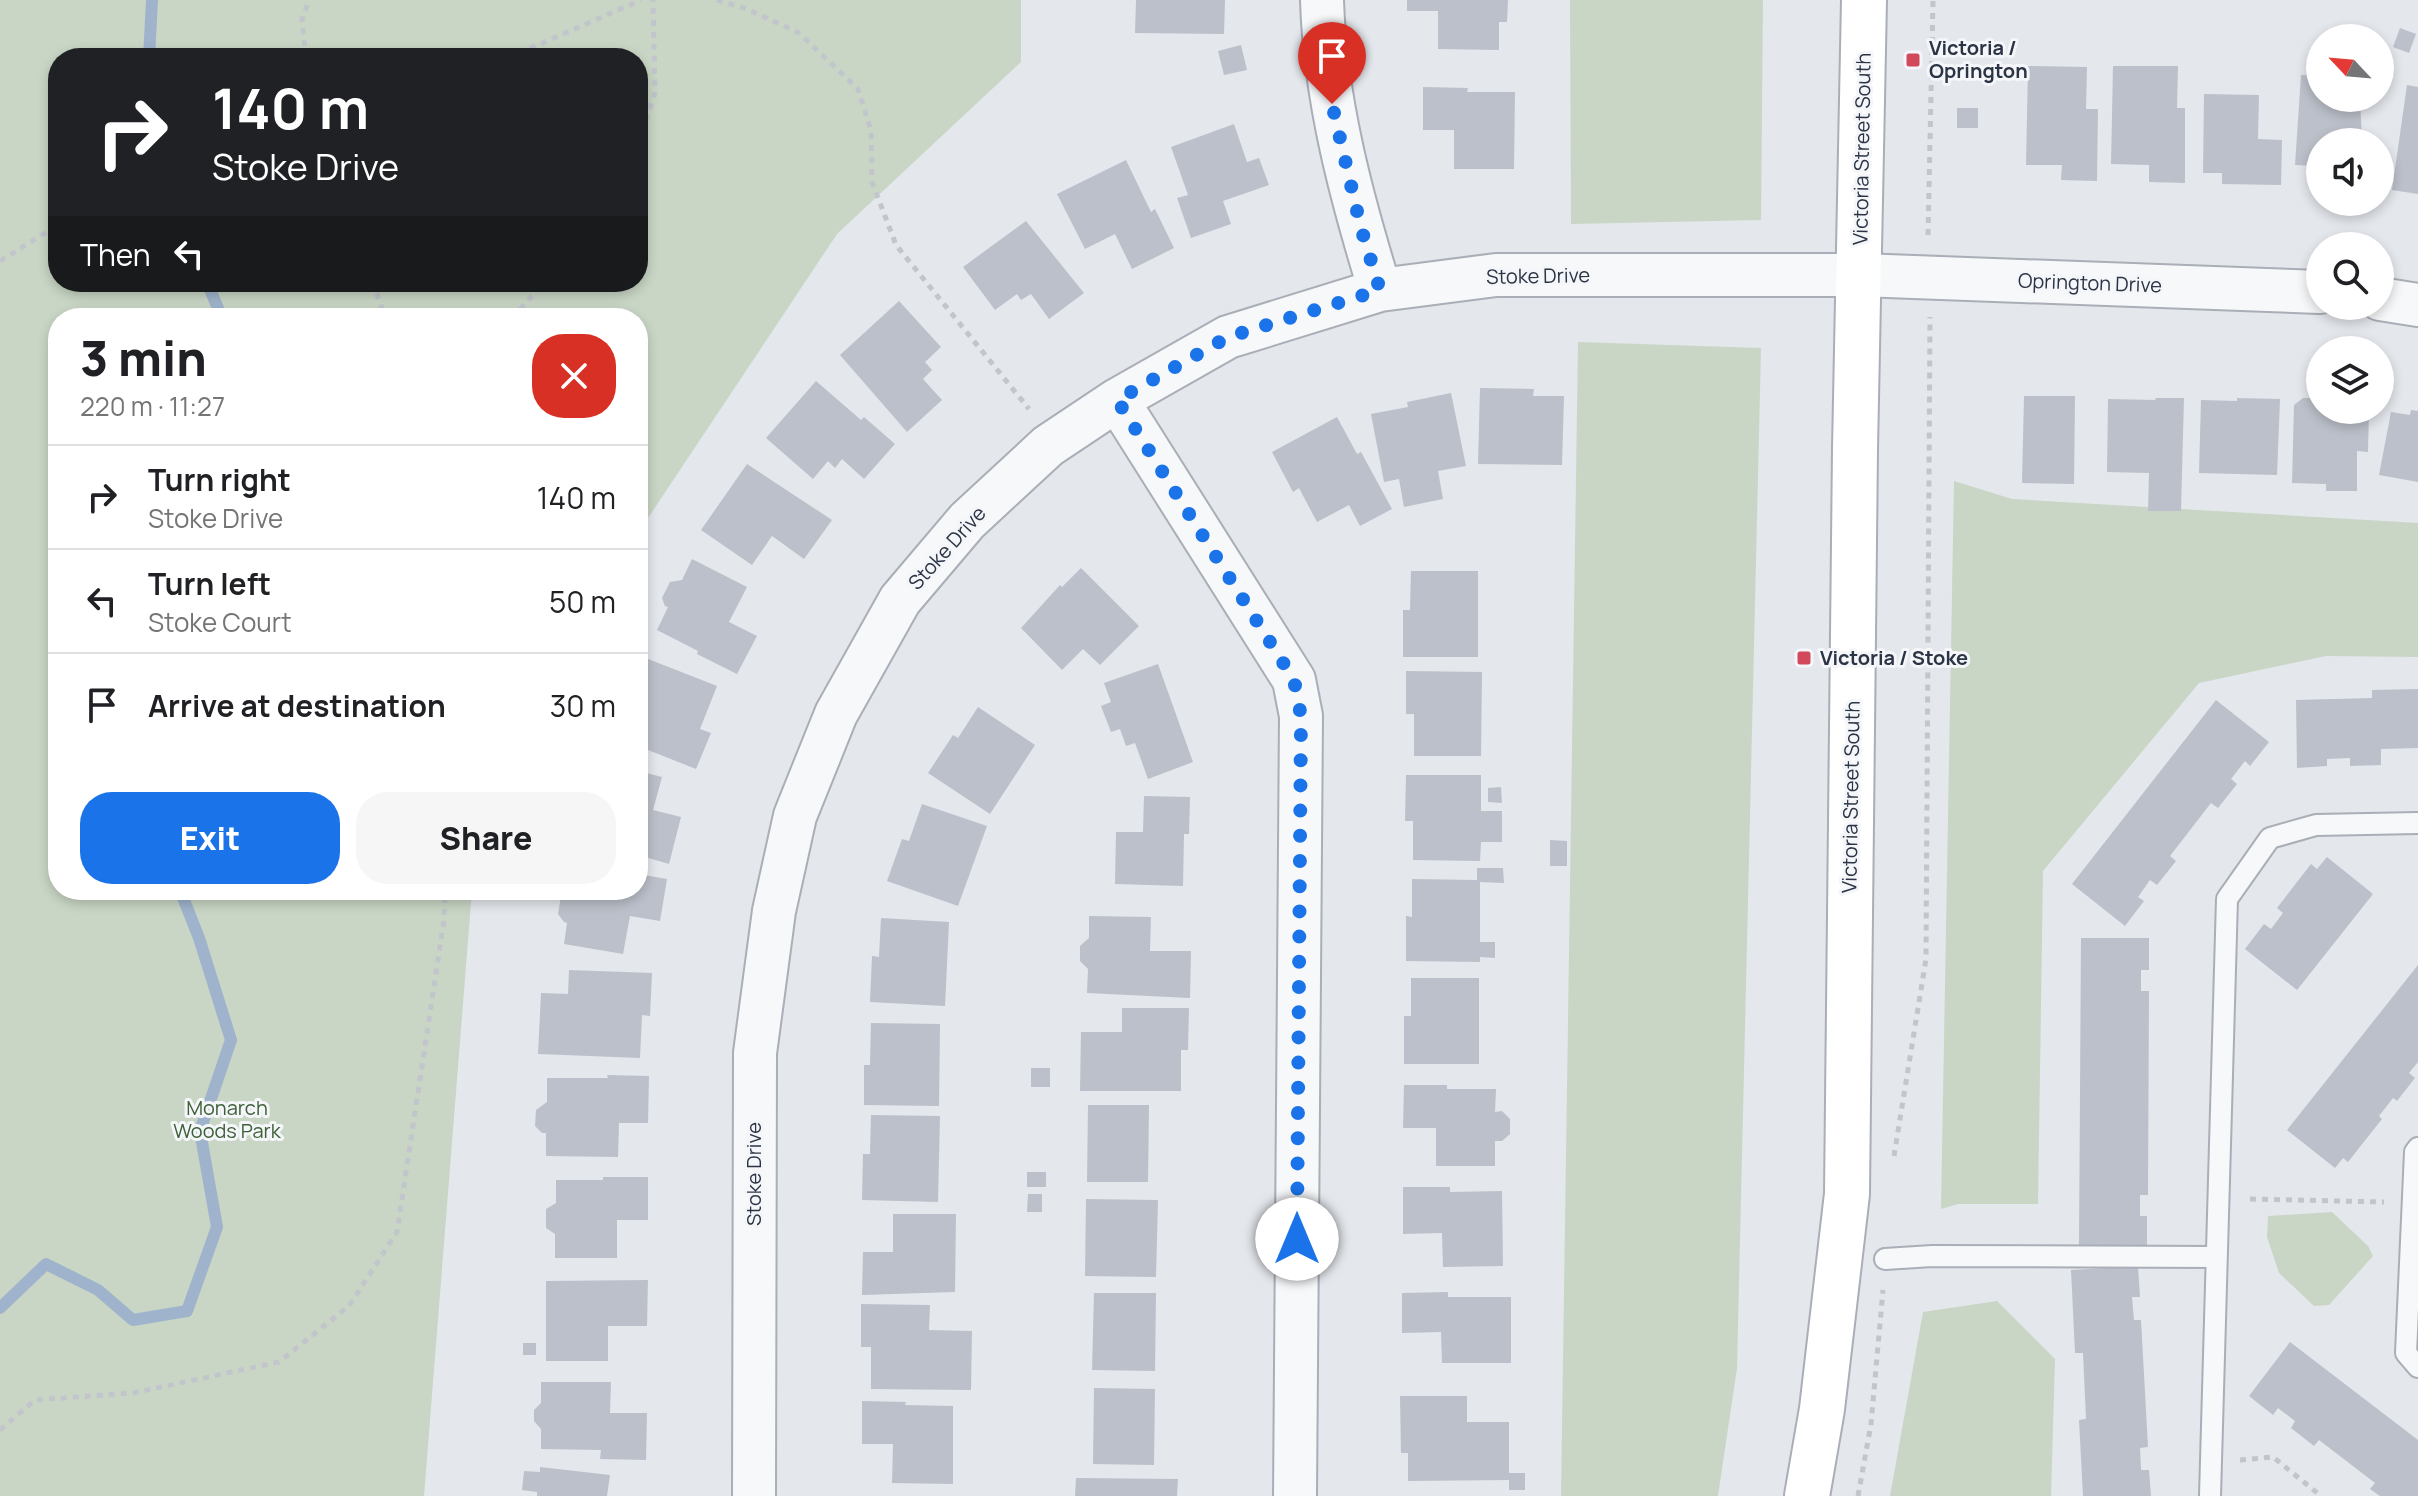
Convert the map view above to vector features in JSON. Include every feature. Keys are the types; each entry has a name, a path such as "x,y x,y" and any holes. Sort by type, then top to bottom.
{"main road":[{"name":"Victoria Street South","path":"1807,1496 1822,1409 1847,1194 1855,449 1864,0"}],"street":[{"path":"1322,0 1332,104 1361,228 1380,290"},
{"name":"Stoke Drive","path":"754,1496 755,1053 774,911 795,816 836,714 900,600 967,521 1048,446 1117,400 1228,337 1380,290 1496,275 1860,275"},
{"name":"Oprington Drive","path":"1860,275 2306,291"},
{"path":"2394,301 2418,305"},
{"path":"1117,400 1294,680 1301,716 1295,1496"}],"lane":[{"path":"2210,1496 2227,899 2270,838 2316,825 2418,823"},
{"path":"2418,1148 2415,1152 2406,1353 2418,1367"},
{"path":"1885,1259 1932,1256 2216,1257"}],"path":[{"path":"305,48 302,20 309,0"},
{"path":"531,48 641,0"},
{"path":"648,114 655,93 653,0"},
{"path":"717,0 747,9 799,33 858,89 871,131 872,182 896,245 1036,418"},
{"path":"1928,241 1933,0"},
{"path":"0,261 48,231"},
{"path":"521,308 536,292"},
{"path":"1893,1171 1926,959 1930,326"},
{"path":"0,1430 35,1400 133,1393 279,1362 349,1306 397,1232 444,900"},
{"path":"2218,1198 2383,1202 2412,1211"},
{"path":"1858,1496 1871,1424 1885,1259"},
{"path":"2211,1462 2273,1457 2321,1496"}],"green space":[{"name":"Monarch Woods Park","path":"0,0 1021,0 1021,62 837,234 648,518 648,308 48,308 48,900 471,900 424,1496 0,1496"},
{"path":"1570,0 1763,0 1761,220 1571,224"},
{"path":"1578,342 1761,348 1737,1368 1718,1496 1561,1496"},
{"path":"1954,481 2012,499 2418,523 2418,657 2326,656 2199,683 2043,871 2038,1204 1958,1204 1941,1209"},
{"path":"2332,1212 2368,1246 2373,1256 2329,1305 2314,1306 2279,1273 2267,1237 2268,1216"},
{"path":"1997,1301 2055,1359 2051,1496 1890,1496 1923,1312"}],"building":[{"path":"1136,0 1225,0 1224,34 1135,33"},
{"path":"1407,0 1508,0 1507,22 1499,22 1499,50 1438,49 1438,11 1407,11"},
{"path":"2400,28 2416,34 2409,53 2394,47"},
{"path":"1241,45 1247,70 1224,75 1218,51"},
{"path":"2028,66 2087,67 2086,109 2098,109 2097,181 2061,180 2062,165 2026,165"},
{"path":"2113,66 2178,66 2177,108 2185,108 2185,183 2149,182 2149,165 2111,164"},
{"path":"2301,75 2306,75 2306,112 2361,112 2361,128 2306,128 2306,166 2295,165"},
{"path":"2407,85 2418,87 2418,194 2394,190"},
{"path":"1423,87 1468,88 1467,92 1515,92 1514,169 1454,169 1454,130 1423,130"},
{"path":"2204,94 2259,95 2258,139 2282,140 2281,185 2222,184 2222,173 2203,173"},
{"path":"1957,108 1978,108 1978,128 1957,128"},
{"path":"1234,124 1247,162 1259,158 1269,185 1223,201 1231,224 1191,238 1177,198 1188,195 1171,147"},
{"path":"1126,160 1151,212 1155,209 1174,248 1132,269 1115,234 1085,249 1057,194"},
{"path":"1026,221 1084,293 1049,319 1031,294 1021,300 1017,294 995,310 963,267"},
{"path":"899,301 941,347 925,362 932,370 923,379 942,400 907,432 840,355"},
{"path":"816,381 861,420 864,417 895,444 864,479 842,459 835,468 828,461 813,479 766,438"},
{"path":"1480,388 1534,389 1533,396 1564,396 1562,465 1478,464"},
{"path":"1451,393 1466,466 1438,471 1443,499 1404,507 1399,479 1384,482 1371,414 1408,407 1407,402"},
{"path":"2024,396 2075,396 2074,484 2022,483"},
{"path":"2184,398 2181,511 2148,511 2149,473 2107,472 2108,399"},
{"path":"2237,398 2280,399 2277,475 2199,473 2201,400 2237,401"},
{"path":"2306,398 2306,424 2369,424 2368,452 2357,451 2357,491 2326,491 2326,484 2292,483 2294,405"},
{"path":"2411,410 2418,411 2418,482 2379,475 2389,424 2394,424 2394,412 2410,415"},
{"path":"1337,417 1357,454 1361,452 1392,509 1360,526 1349,505 1317,522 1299,488 1293,492 1272,452"},
{"path":"747,464 832,520 804,559 772,536 752,565 701,530"},
{"path":"692,559 747,587 729,622 757,636 737,674 657,630 668,607 662,598 670,582 682,580"},
{"path":"1081,568 1139,626 1100,665 1083,649 1062,670 1021,628 1060,585 1062,587"},
{"path":"1411,571 1478,571 1478,657 1403,657 1403,610 1410,610"},
{"path":"648,659 717,686 700,729 711,733 696,769 648,750"},
{"path":"1158,664 1193,762 1148,779 1135,743 1126,746 1120,729 1111,732 1101,706 1111,702 1104,683"},
{"path":"1406,671 1482,672 1481,756 1414,756 1414,714 1406,714"},
{"path":"2418,689 2418,748 2381,749 2381,765 2350,766 2350,758 2327,759 2327,766 2297,768 2296,700 2372,698 2372,690"},
{"path":"2216,700 2269,742 2250,766 2245,761 2231,779 2237,784 2218,808 2211,803 2170,856 2176,861 2157,885 2150,880 2138,897 2144,901 2125,926 2072,884"},
{"path":"978,707 1035,745 990,814 928,773 953,735 958,738"},
{"path":"648,774 662,777 653,810 681,817 669,864 648,858"},
{"path":"1406,775 1481,775 1481,811 1502,811 1502,842 1481,842 1480,861 1413,860 1413,821 1405,821"},
{"path":"1501,787 1502,803 1488,802 1488,788"},
{"path":"1144,796 1190,797 1189,834 1184,834 1183,886 1115,884 1116,832 1143,832"},
{"path":"922,804 987,826 958,906 887,881 902,839 909,841"},
{"path":"1550,840 1567,841 1567,866 1550,866"},
{"path":"2327,857 2373,894 2297,990 2245,949 2264,924 2271,929 2283,913 2277,908 2311,864 2317,869"},
{"path":"1477,868 1503,868 1504,883 1480,882 1480,942 1495,942 1495,958 1480,957 1480,962 1406,961 1406,916 1412,917 1412,879 1477,880"},
{"path":"648,876 667,879 660,921 630,916 623,954 564,944 567,923 558,914 560,900 648,900"},
{"path":"1089,916 1151,917 1150,951 1191,951 1190,998 1087,993 1088,969 1080,961 1080,946 1089,938"},
{"path":"881,918 949,922 945,1006 870,1002 872,956 879,957"},
{"path":"2081,938 2149,938 2149,970 2141,970 2141,991 2149,991 2148,1195 2140,1195 2140,1216 2147,1216 2147,1246 2079,1246"},
{"path":"2418,965 2418,1062 2409,1073 2415,1078 2397,1101 2393,1098 2379,1116 2382,1119 2348,1162 2343,1158 2335,1168 2287,1130"},
{"path":"569,970 652,973 650,1016 642,1015 640,1058 538,1054 541,993 568,994"},
{"path":"1411,978 1479,978 1479,1064 1404,1064 1404,1016 1411,1016"},
{"path":"1122,1008 1189,1008 1188,1050 1181,1050 1181,1091 1080,1091 1081,1032 1122,1032"},
{"path":"871,1023 940,1024 939,1106 864,1105 864,1065 870,1065"},
{"path":"1031,1068 1050,1068 1050,1087 1031,1087"},
{"path":"607,1075 649,1076 648,1123 619,1123 618,1157 546,1156 546,1133 535,1126 536,1110 547,1102 547,1078 608,1078"},
{"path":"1404,1085 1496,1089 1495,1112 1502,1111 1510,1119 1510,1134 1502,1141 1495,1141 1495,1166 1436,1166 1436,1128 1403,1128"},
{"path":"1088,1105 1149,1105 1148,1182 1087,1182"},
{"path":"871,1115 940,1116 938,1202 862,1200 863,1154 870,1154"},
{"path":"1027,1172 1046,1172 1046,1187 1027,1187"},
{"path":"603,1177 648,1177 648,1220 617,1220 617,1258 555,1258 555,1234 546,1228 546,1209 556,1203 556,1180 603,1180"},
{"path":"1403,1187 1450,1187 1450,1192 1502,1191 1503,1266 1443,1267 1442,1233 1403,1234"},
{"path":"1028,1194 1042,1194 1042,1212 1027,1212"},
{"path":"1086,1199 1158,1200 1156,1277 1085,1276"},
{"path":"893,1214 956,1214 955,1292 862,1295 863,1252 893,1252"},
{"path":"2138,1266 2140,1297 2132,1297 2134,1320 2141,1320 2148,1447 2140,1448 2141,1470 2149,1470 2151,1496 2083,1496 2079,1420 2086,1419 2083,1353 2075,1353 2071,1270"},
{"path":"648,1280 647,1326 608,1326 608,1361 546,1361 546,1281"},
{"path":"1448,1292 1448,1297 1511,1297 1511,1363 1442,1363 1441,1332 1402,1333 1402,1293"},
{"path":"1094,1293 1156,1293 1155,1371 1092,1370"},
{"path":"861,1304 930,1305 929,1330 972,1331 971,1390 871,1389 871,1347 861,1347"},
{"path":"2290,1342 2418,1440 2418,1496 2380,1496 2370,1489 2375,1483 2319,1440 2314,1446 2291,1428 2295,1421 2278,1408 2273,1415 2249,1396"},
{"path":"523,1343 536,1343 536,1355 523,1355"},
{"path":"541,1382 611,1382 610,1413 647,1413 646,1460 600,1459 601,1450 541,1449 541,1429 534,1421 534,1410 541,1403"},
{"path":"1094,1388 1155,1389 1154,1465 1093,1464"},
{"path":"1400,1396 1467,1396 1467,1422 1509,1422 1509,1473 1525,1473 1525,1490 1509,1490 1509,1480 1408,1481 1408,1453 1401,1453"},
{"path":"862,1401 953,1406 953,1484 892,1483 893,1444 862,1444"},
{"path":"540,1467 610,1475 607,1496 537,1496 537,1492 522,1490 524,1471 540,1472"},
{"path":"1076,1478 1178,1479 1177,1496 1075,1496"}],"waterway":[{"path":"150,48 152,0"},
{"path":"211,292 218,308"},
{"path":"0,1308 46,1264 98,1290 133,1320 187,1311 217,1227 200,1131 231,1040 184,900"}],"place":[{"name":"Victoria / Oprington","path":"1913,60"},
{"name":"Victoria / Stoke","path":"1804,658"}],"route":[{"path":"1297,1239 1301,716 1294,680 1117,400 1228,337 1380,290 1361,228 1332,104"}]}
